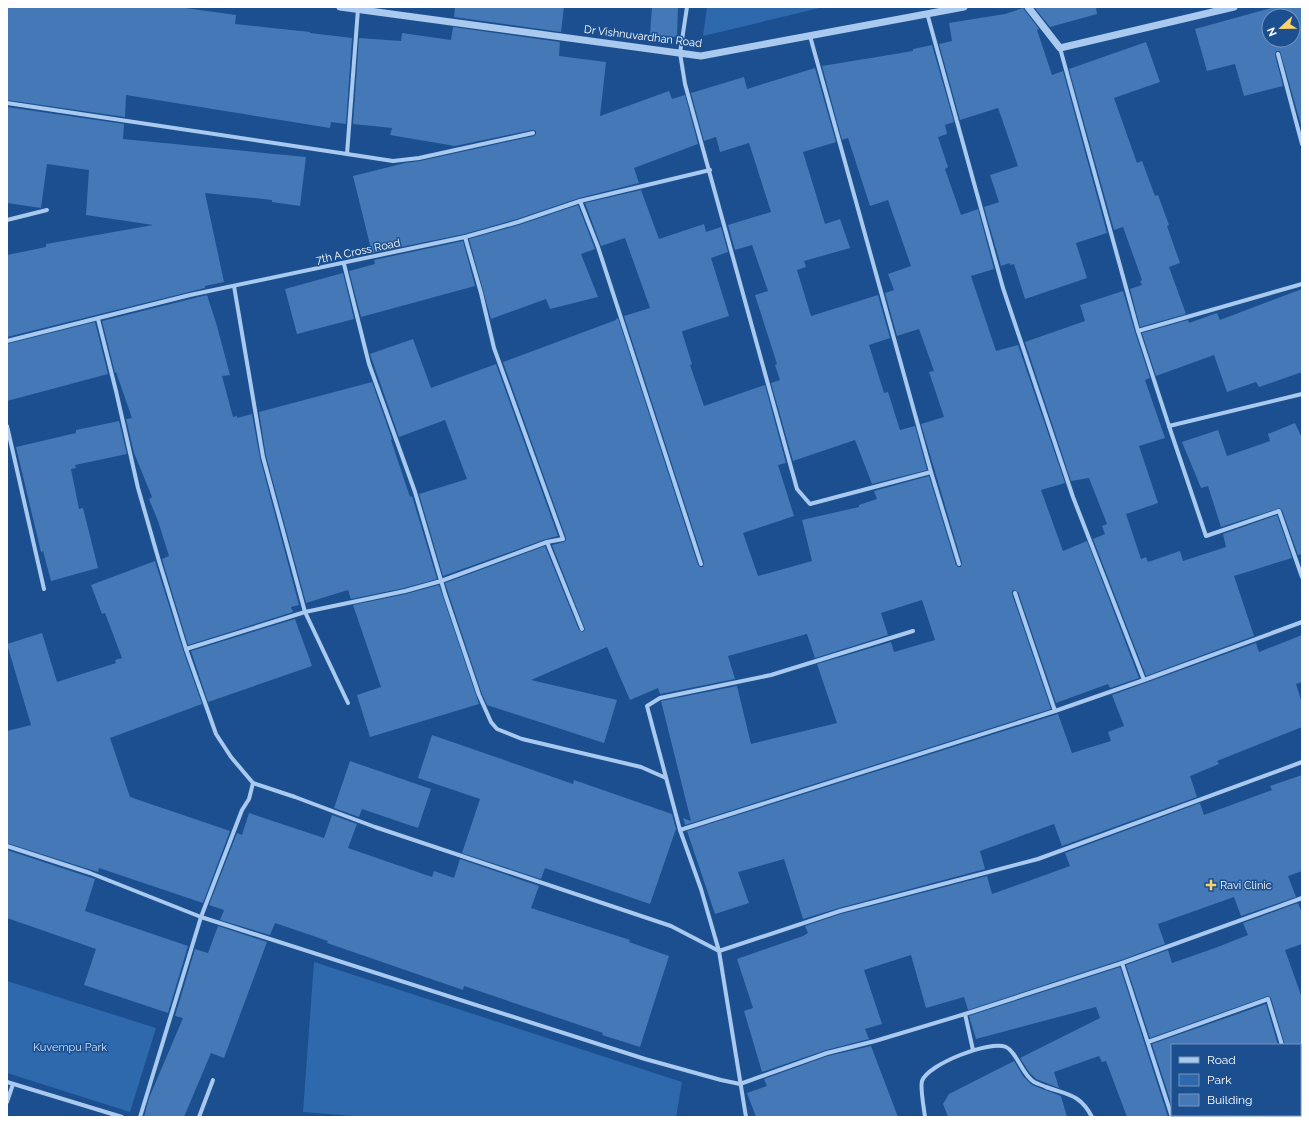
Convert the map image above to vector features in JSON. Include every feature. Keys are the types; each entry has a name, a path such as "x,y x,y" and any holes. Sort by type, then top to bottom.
{"street":[{"name":"Dr Vishnuvardhan Road","path":"340,7 701,56 964,7"},
{"path":"687,7 680,53 685,84 797,489 810,504 931,472"},
{"path":"1028,7 1060,48 1138,331 1206,536 1279,511 1302,577"},
{"path":"1060,48 1234,7"},
{"path":"347,154 358,9"},
{"path":"927,13 1004,288 1074,497 1144,680"},
{"path":"810,36 931,472 959,564"},
{"path":"1278,54 1302,144"},
{"path":"7,103 393,161 419,158 533,133"},
{"name":"7th A Cross Road","path":"7,341 190,295 344,264 466,237 518,222 580,201 710,170"},
{"path":"580,201 598,246 701,564"},
{"path":"7,220 47,210"},
{"path":"186,649 305,612 441,581 547,542 563,539 494,348 466,237"},
{"path":"344,264 369,364 415,492 441,581 479,695 491,722 497,729 522,739 641,767 666,778"},
{"path":"1138,331 1302,284"},
{"path":"234,286 263,457 305,612 348,703"},
{"path":"98,319 138,488 186,649 216,734 231,757 253,783 295,797 375,828 671,926 719,951 840,912 1038,859 1302,762"},
{"path":"1169,426 1302,394"},
{"path":"7,426 44,589"},
{"path":"547,542 582,629"},
{"path":"1015,593 1055,711"},
{"path":"680,830 1055,711 1302,622"},
{"path":"746,1117 719,951 701,889 680,830 647,706 660,698 771,674 913,632"},
{"path":"140,1117 201,917 242,810 249,799 253,783"},
{"path":"7,846 90,873 201,917 638,1057 740,1084 827,1053 875,1041 1122,964 1302,898"},
{"path":"1122,964 1171,1114"},
{"path":"1148,1042 1268,999 1282,1044"},
{"path":"964,1014 973,1050"},
{"path":"925,1117 922,1082 926,1074 935,1067 973,1050 1000,1045 1011,1050 1022,1069 1034,1082 1076,1097 1086,1106 1092,1117"},
{"path":"199,1117 213,1080"},
{"path":"7,1082 122,1117"},
{"path":"7,1102 13,1084"}],"green space":[{"path":"707,7 824,7 703,36"},
{"path":"314,962 682,1082 676,1117 367,1117 303,1112"},
{"name":"Kuvempu Park","path":"7,981 156,1028 130,1112 7,1073"}],"building":[{"path":"7,7 178,7 236,15 235,24 352,38 346,124 331,122 330,128 126,95 125,117 7,100"},
{"path":"455,7 564,7 561,32 454,17"},
{"path":"652,7 678,7 677,37 650,35"},
{"path":"1034,7 1096,7 1097,14 1050,27"},
{"path":"1302,7 1302,125 1280,51 1276,51 1275,55 1283,86 1244,96 1235,64 1207,71 1195,29 1261,11 1261,48 1301,48 1301,8 1271,8"},
{"path":"1023,8 1039,29 1037,30 1052,75 1063,71 1107,233 1076,243 1087,278 1025,299 1014,264 1010,265 1010,263 1001,266 984,207 999,202 990,175 1018,166 998,108 960,120 939,44 952,41 949,23 1005,14"},
{"path":"453,27 560,42 559,56 606,62 600,116 669,91 672,99 685,95 698,144 634,168 639,183 579,198 517,219 464,234 372,253 353,176 405,163 534,136 536,134 536,131 532,130 455,146 390,135 392,128 353,124 359,38 401,41 402,33 451,40"},
{"path":"1146,42 1160,82 1114,98 1137,163 1142,161 1155,196 1158,195 1169,225 1167,226 1180,263 1169,267 1186,314 1140,327 1130,289 1142,285 1140,281 1142,280 1123,227 1114,230 1069,69"},
{"path":"932,45 954,122 945,125 947,134 938,137 948,167 945,169 961,215 978,209 994,269 971,276 996,351 1018,345 1065,483 1041,490 1063,551 1087,541 1139,678 1110,688 1108,684 1056,703 1018,592 1014,590 1012,591 1012,594 1051,709 685,825 683,818 691,821 661,701 737,686 751,744 837,723 817,664 891,642 894,652 935,640 922,600 881,613 888,635 815,658 807,634 728,656 735,679 660,694 658,688 630,700 607,647 531,680 617,700 604,743 487,705 445,583 545,546 579,630 583,632 585,629 552,545 564,542 566,538 503,362 618,318 698,565 703,567 704,563 624,316 650,308 625,238 601,246 585,203 641,190 659,239 704,224 706,232 721,227 728,252 711,258 729,316 682,332 692,364 690,365 704,406 765,385 786,463 778,465 794,516 743,533 758,576 812,561 802,520 859,507 859,505 877,499 874,491 929,476 956,565 961,567 962,563 921,424 944,417 929,372 934,371 919,329 897,336 885,293 894,290 888,274 911,266 888,200 870,206 848,138 842,140 822,66 913,51 913,49"},
{"path":"815,68 836,142 803,152 825,224 840,219 850,248 804,261 806,267 797,270 811,316 878,295 890,338 869,345 884,393 888,392 900,430 915,426 927,470 872,484 855,440 793,461 771,383 780,380 775,365 777,364 755,295 768,291 752,245 735,250 728,225 771,212 749,143 720,152 716,137 704,141 691,93 744,77 747,89"},
{"path":"7,107 124,124 123,139 306,157 300,206 272,202 272,200 205,193 224,282 7,337 7,255 46,247 46,244 153,225 86,215 89,170 47,164 41,208 7,203"},
{"path":"578,205 595,249 581,254 598,297 550,309 546,299 491,319 469,239 519,225"},
{"path":"463,241 475,286 361,317 349,271 375,264 374,260"},
{"path":"343,273 354,319 297,334 285,289"},
{"path":"1302,289 1302,372 1259,387 1256,382 1227,392 1214,355 1156,376 1142,333 1188,320 1189,323 1217,313 1220,320"},
{"path":"1123,291 1150,378 1145,380 1165,438 1139,446 1158,503 1126,514 1141,559 1146,557 1148,562 1180,551 1183,561 1226,547 1223,534 1277,515 1292,558 1234,576 1254,636 1146,676 1093,539 1105,534 1102,526 1107,524 1089,478 1071,481 1025,342 1085,321 1080,305"},
{"path":"207,295 230,375 222,376 233,417 237,416 237,418 252,414 260,458 299,605 291,607 293,612 188,645 162,559 169,556 158,521 149,499 152,497 134,453 126,419 132,418 116,372 115,373 102,321"},
{"path":"95,322 108,374 7,401 7,344"},
{"path":"413,339 431,388 496,364 558,536 443,576 419,494 467,479 445,420 399,437 370,354"},
{"path":"372,382 410,497 412,496 437,579 404,588 351,599 348,590 306,603 266,456 259,412"},
{"path":"119,421 127,454 75,465 76,468 71,469 79,509 83,508 98,568 51,581 43,551 41,552 16,447 76,433 76,430"},
{"path":"1295,423 1302,438 1302,554 1298,555 1280,508 1221,527 1208,486 1201,488 1182,442 1218,430 1227,456 1270,441 1268,434"},
{"path":"155,561 202,704 110,738 130,797 230,831 203,903 99,868 98,872 7,843 7,731 31,725 7,644 42,633 57,682 116,663 115,660 122,658 105,613 102,614 91,585"},
{"path":"439,585 479,704 370,737 357,695 381,687 353,605 406,594"},
{"path":"295,619 312,666 208,702 191,651"},
{"path":"1302,635 1302,682 1296,684 1302,703 1302,727 1217,761 1219,764 1190,776 1197,797 1062,846 1054,824 980,851 985,869 803,919 784,859 738,872 749,903 715,914 687,831 1058,714 1072,753 1111,741 1108,732 1124,726 1112,695 1256,643 1259,652"},
{"path":"432,735 573,784 574,780 672,814 676,829 650,904 545,868 541,879 462,853 480,799 418,778"},
{"path":"350,761 431,789 418,828 362,809 359,817 334,808"},
{"path":"1302,775 1302,871 1288,876 1296,897 1241,916 1234,897 1158,924 1165,944 968,1010 964,997 926,1008 911,955 864,970 882,1024 865,1029 869,1039 826,1050 762,1072 744,1011 753,1008 737,959 803,936 808,933 805,926 841,914 987,876 992,894 1070,866 1065,853 1200,803 1204,815 1272,790 1270,786"},
{"path":"249,813 324,838 332,815 357,824 348,848 432,877 434,871 454,878 460,859 539,886 531,908 630,940 629,942 669,956 640,1047 464,986 463,990 327,943 328,941 275,923 270,935 220,920 224,910 209,905 237,833 242,835"},
{"path":"7,850 95,879 85,911 188,946 168,1013 84,985 96,949 7,918"},
{"path":"1298,903 1302,913 1302,944 1285,950 1302,998 1302,1045 1285,1044 1271,998 1268,996 1150,1038 1126,965 1168,950 1172,963 1215,948 1248,935 1243,923"},
{"path":"218,926 267,942 224,1058 211,1053 184,1117 144,1117 149,1098 183,1018 175,1016 195,949 208,953"},
{"path":"1120,967 1168,1117 1127,1117 1106,1061 1102,1062 1099,1056 1054,1072 1059,1088 1036,1079 1029,1072 1020,1058 1100,1018 1096,1007 976,1039 969,1016"},
{"path":"1266,1004 1278,1044 1171,1044 1171,1103 1152,1044"},
{"path":"871,1046 898,1117 756,1117 747,1093 767,1086 764,1079 828,1056"},
{"path":"1014,1061 1023,1076 1032,1085 1061,1096 1067,1117 948,1117 943,1104 949,1094"}],"place":[{"name":"Ravi Clinic","path":"1211,885"}]}
